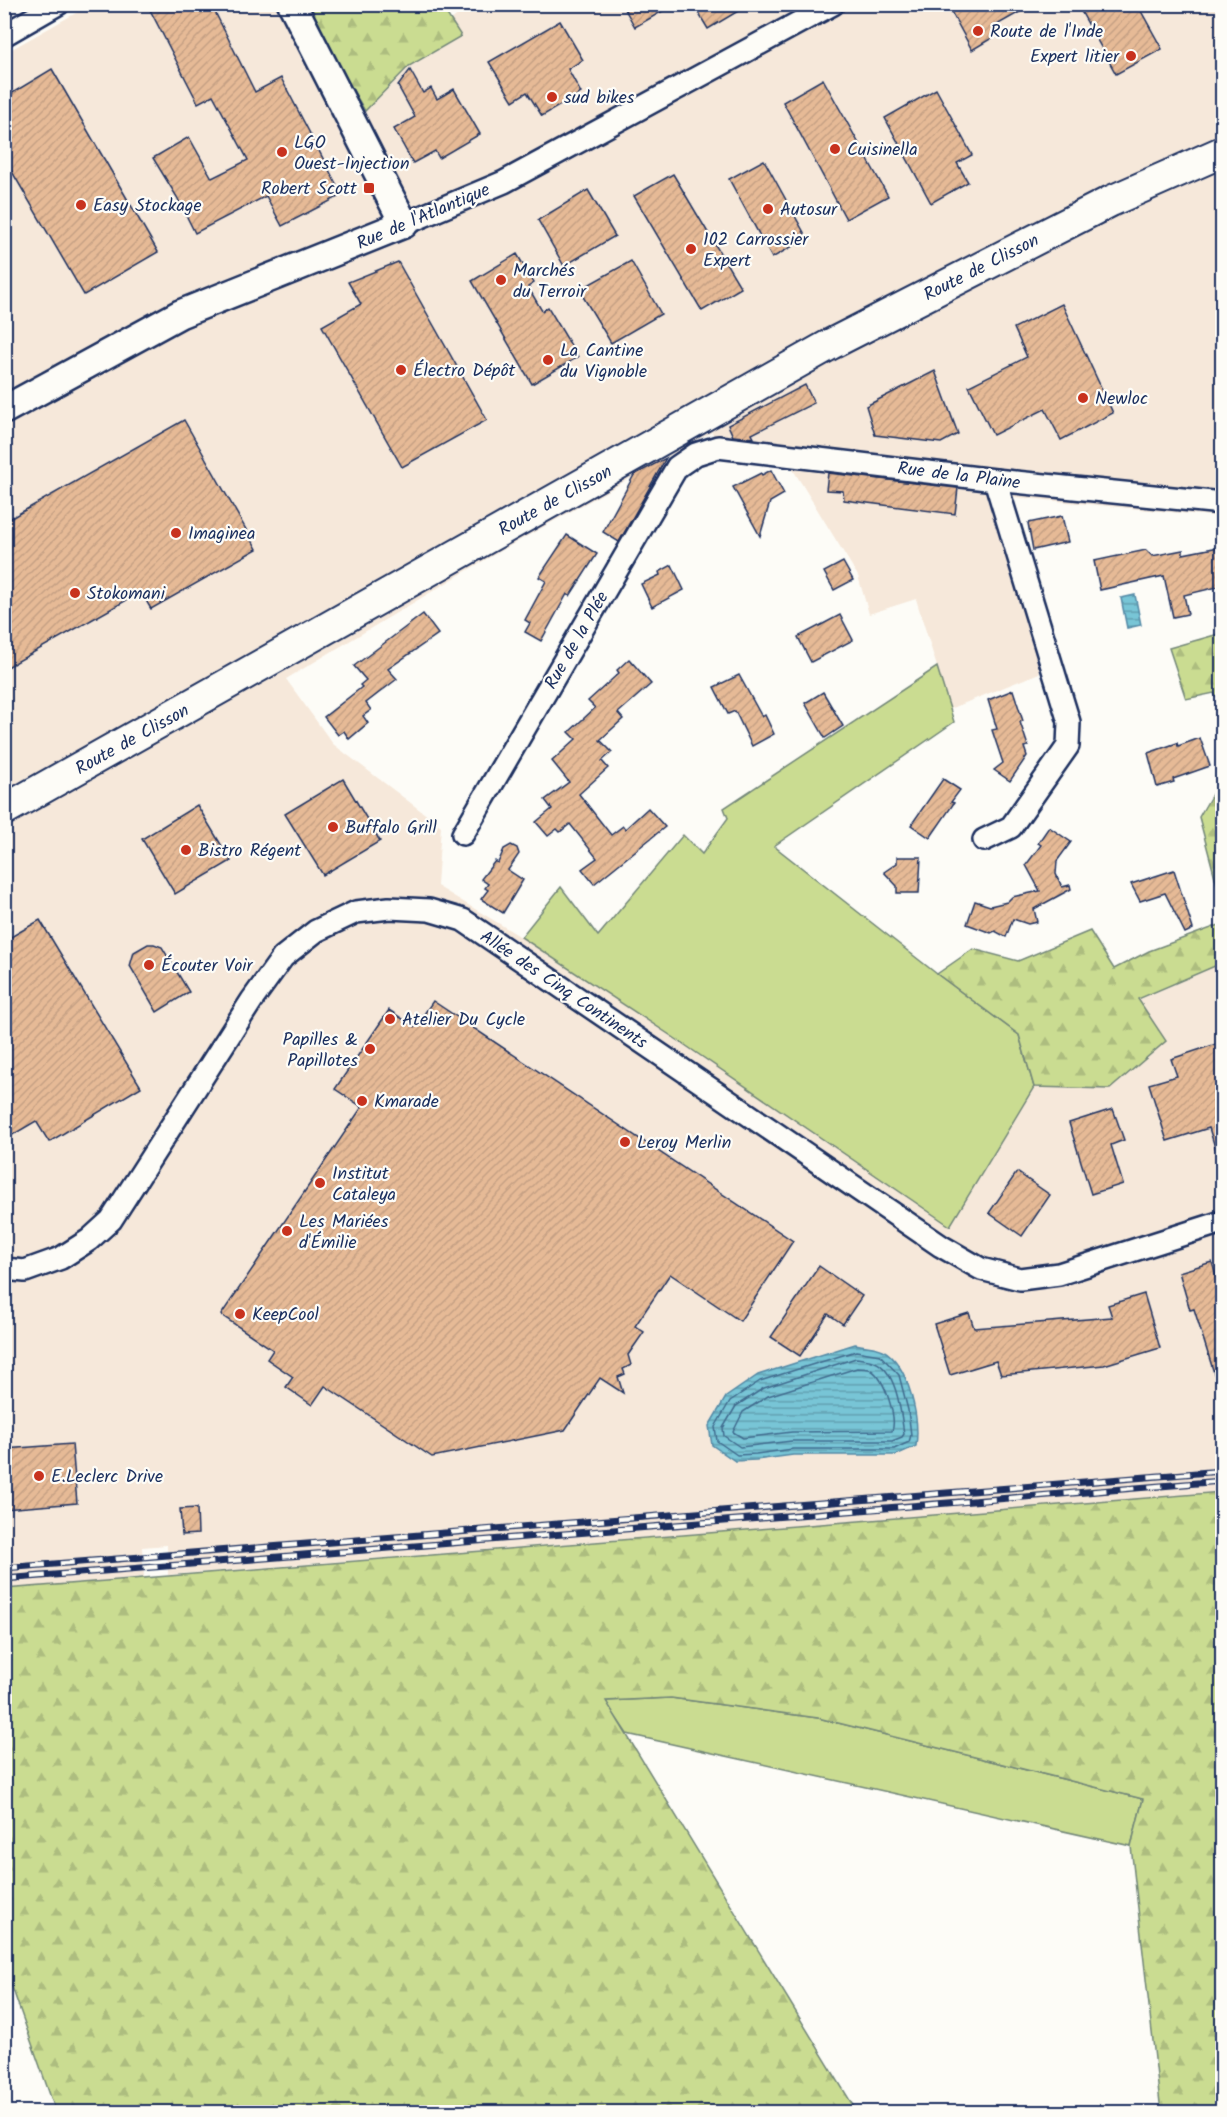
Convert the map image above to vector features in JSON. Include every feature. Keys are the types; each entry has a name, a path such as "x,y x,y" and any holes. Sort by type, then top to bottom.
{"main road":[{"name":"Route de Clisson","path":"1111,201 1222,131"},
{"name":"Route de Clisson","path":"4,810 831,344 1111,201 1222,152"}],"street":[{"path":"4,35 58,4"},
{"path":"292,4 404,225"},
{"name":"Rue de l'Atlantique","path":"4,411 180,315 404,225 504,182 833,4"},
{"name":"Rue de la Plaine","path":"696,453 718,447 995,480 1222,503"},
{"name":"Rue de la Plée","path":"463,834 676,467 696,453"},
{"path":"984,840 1011,827 1068,746 1069,722 995,480"},
{"name":"Allée des Cinq Continents","path":"4,1269 25,1271 61,1258 89,1240 111,1220 252,1000 283,957 316,931 356,912 389,908 429,910 463,920 941,1246 981,1269 1020,1279 1059,1274 1222,1222"}],"shaded area":[{"path":"90,5 304,5 365,111 409,66 460,36 451,20 470,5 1222,5 1222,517 1014,497 1029,578 1059,665 950,709 916,599 869,614 858,576 792,468 724,461 712,432 483,561 286,679 333,744 441,826 437,886 521,937 682,1043 950,1226 1034,1087 1110,1089 1138,1000 1222,963 1222,1492 168,1575 167,1545 142,1547 144,1577 5,1589 5,53"}],"green space":[{"path":"304,5 441,5 461,36 409,66 365,111"},
{"path":"1222,633 1222,706 1214,693 1186,699 1169,648"},
{"path":"937,667 954,722 774,846 1019,1035 1034,1087 950,1226 682,1043 521,937 561,887 598,936 683,835 702,854 728,818 724,808"},
{"path":"1222,777 1222,904 1199,817"},
{"path":"1222,924 1222,963 1138,999 1166,1041 1110,1089 1034,1087 1019,1035 937,974 973,949 1018,961 1090,931 1114,969 1149,951"},
{"path":"1222,1492 1222,2112 1161,2112 1131,1846 1143,1799 818,1718 671,1698 606,1701 857,2112 56,2112 5,1967 5,1589"},
{"path":"671,1698 818,1718 1143,1799 1131,1846 627,1734 605,1701"}],"water":[{"path":"1135,595 1141,625 1127,628 1121,598"},
{"path":"855,1344 883,1350 900,1367 914,1407 916,1446 896,1455 793,1455 735,1461 712,1445 709,1426 726,1397 758,1375"}],"building":[{"path":"147,4 211,4 255,92 281,78 342,195 282,226 266,196 195,233 177,197 153,158 189,137 212,178 248,160 213,95 198,103"},
{"path":"622,4 675,4 635,27"},
{"path":"693,4 750,4 708,29"},
{"name":"Route de l'Inde","path":"947,4 1034,4 993,27 997,35 972,50"},
{"path":"1077,4 1137,4 1162,49 1116,74"},
{"path":"560,21 583,60 568,69 581,93 542,116 527,92 513,101 489,62"},
{"name":"Easy Stockage","path":"52,69 158,252 84,295 4,158 4,98"},
{"path":"410,70 423,93 431,88 437,99 454,89 480,134 439,158 435,151 413,163 394,129 415,117 398,86"},
{"name":"Cuisinella","path":"823,79 888,196 846,219 783,102"},
{"path":"936,89 972,155 957,163 968,182 931,203 885,118"},
{"name":"Autosur","path":"764,160 807,238 772,258 729,179"},
{"name":"102 Carrossier Expert","path":"673,174 741,288 702,311 634,196"},
{"path":"588,190 615,236 564,266 538,220"},
{"path":"517,254 534,283 528,287 542,311 548,307 578,357 532,384 472,281"},
{"path":"631,261 661,314 611,343 579,290"},
{"path":"398,262 487,420 402,467 322,326 361,304 348,282"},
{"path":"1062,304 1113,413 1061,440 1045,409 993,435 969,386 1027,357 1014,328"},
{"path":"935,371 958,434 941,443 875,435 866,406"},
{"path":"805,385 814,403 752,434 754,438 733,436 728,425"},
{"path":"184,420 257,549 151,609 141,592 4,669 4,522"},
{"path":"666,458 619,542 603,532 634,475"},
{"path":"771,470 784,494 770,502 760,536 733,487"},
{"path":"828,473 958,488 955,514 844,500 843,491 826,490"},
{"path":"1062,516 1068,542 1033,550 1028,523"},
{"path":"567,535 597,554 570,596 567,594 541,641 525,632 530,623 525,620 546,581 539,577"},
{"path":"1219,547 1222,586 1184,595 1188,614 1173,617 1164,576 1100,590 1094,561 1146,550 1152,556 1183,550 1183,554"},
{"path":"843,562 853,580 834,590 824,572"},
{"path":"672,565 684,590 652,607 641,584 660,575 659,572"},
{"path":"423,614 438,634 388,669 397,679 366,703 371,710 363,716 368,723 349,739 344,731 338,735 324,717 362,687 360,685 366,680 354,666"},
{"path":"840,615 853,640 811,662 798,637"},
{"path":"629,659 651,684 618,713 623,719 600,740 612,752 602,761 608,768 579,794 611,835 623,826 625,829 648,808 665,827 594,884 582,869 597,858 570,824 560,832 557,829 548,836 536,822 552,809 545,800 569,782 552,761 576,739 569,732 595,708 588,701 619,673 617,670"},
{"path":"739,675 762,717 765,715 774,734 752,746 735,711 728,714 714,687"},
{"path":"1013,690 1028,746 1024,747 1027,756 1010,781 994,770 1003,763 992,730 997,729 988,700"},
{"path":"823,692 843,726 825,738 805,703"},
{"path":"1200,738 1210,766 1157,787 1148,753"},
{"name":"Buffalo Grill","path":"343,779 380,841 323,875 285,814"},
{"path":"943,779 960,790 951,802 954,803 930,838 911,825"},
{"name":"Bistro Régent","path":"197,805 231,861 175,894 142,839"},
{"path":"1049,827 1071,842 1057,861 1056,874 1062,887 1070,885 1071,889 1034,909 1037,922 1028,924 1013,919 1006,937 995,931 991,933 967,924 975,901 990,906 1007,902 1012,897 1040,891 1026,865 1041,845 1038,843"},
{"path":"511,845 517,848 519,854 508,870 523,880 503,913 481,899 488,890 485,888 488,884 481,879 495,861 498,863 504,849"},
{"path":"897,857 921,857 919,893 897,893 897,886 884,872 897,863"},
{"path":"1174,870 1193,929 1185,933 1165,893 1140,901 1131,884"},
{"path":"40,920 141,1087 49,1142 36,1121 4,1140 4,941"},
{"path":"148,944 162,947 189,992 157,1012 130,966 134,952"},
{"path":"433,1001 793,1241 740,1321 670,1274 635,1326 644,1332 628,1355 631,1365 623,1369 625,1374 618,1377 623,1393 600,1378 565,1430 432,1457 325,1386 312,1405 286,1387 293,1377 267,1359 273,1350 221,1315 362,1107 335,1089 389,1010 415,1027"},
{"path":"1222,1042 1222,1159 1219,1160 1209,1128 1167,1141 1149,1084 1177,1076 1171,1059"},
{"path":"1113,1109 1124,1140 1111,1145 1123,1184 1091,1194 1069,1123"},
{"path":"1017,1172 1050,1195 1022,1236 989,1213"},
{"path":"1212,1262 1222,1297 1222,1389 1219,1389 1194,1309 1190,1310 1179,1272"},
{"path":"819,1266 862,1296 843,1324 828,1314 800,1356 771,1337"},
{"path":"1144,1294 1160,1348 1104,1365 1001,1375 996,1361 950,1375 934,1324 969,1313 974,1328 1112,1317 1108,1305"},
{"name":"E.Leclerc Drive","path":"72,1444 77,1503 4,1509 4,1449"},
{"path":"197,1508 198,1534 182,1535 180,1509"}],"railway":[{"path":"4,1568 1222,1471"},
{"path":"4,1579 1222,1481"}],"place":[{"name":"Route de l'Inde","path":"978,31"},
{"name":"Expert litier","path":"1131,56"},
{"name":"sud bikes","path":"552,97"},
{"name":"Cuisinella","path":"835,149"},
{"name":"LGO Ouest-Injection","path":"282,152"},
{"name":"Robert Scott","path":"369,188"},
{"name":"Easy Stockage","path":"81,205"},
{"name":"Autosur","path":"768,209"},
{"name":"102 Carrossier Expert","path":"691,249"},
{"name":"Marchés du Terroir","path":"501,280"},
{"name":"La Cantine du Vignoble","path":"548,360"},
{"name":"Électro Dépôt","path":"401,370"},
{"name":"Newloc","path":"1083,398"},
{"name":"Imaginea","path":"176,533"},
{"name":"Stokomani","path":"75,593"},
{"name":"Buffalo Grill","path":"333,827"},
{"name":"Bistro Régent","path":"186,850"},
{"name":"Écouter Voir","path":"149,965"},
{"name":"Atelier Du Cycle","path":"390,1019"},
{"name":"Papilles & Papillotes","path":"370,1049"},
{"name":"Kmarade","path":"362,1101"},
{"name":"Leroy Merlin","path":"625,1142"},
{"name":"Institut Cataleya","path":"320,1183"},
{"name":"Les Mariées d'Émilie","path":"287,1231"},
{"name":"KeepCool","path":"240,1314"},
{"name":"E.Leclerc Drive","path":"39,1476"}]}
